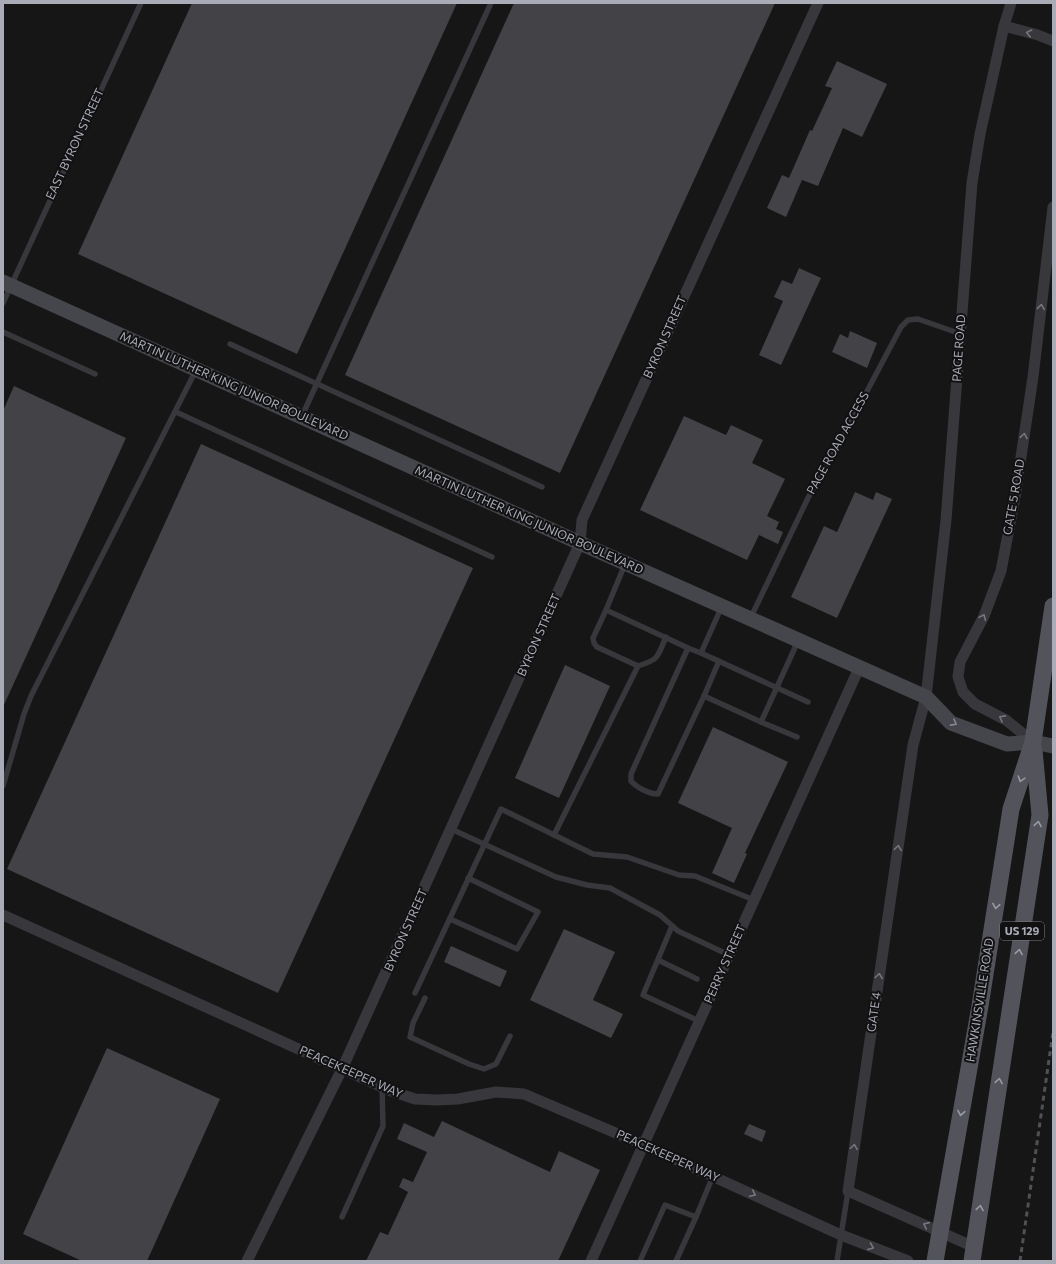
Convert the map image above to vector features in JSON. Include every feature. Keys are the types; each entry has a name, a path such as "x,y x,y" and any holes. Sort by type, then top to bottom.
{"main road":[{"name":"HAWKINSVILLE ROAD","path":"935,1261 979,1013 1011,809 1033,742 1053,606"},
{"name":"HAWKINSVILLE ROAD","path":"973,1254 1040,815 1033,742"}],"street":[{"name":"BYRON STREET","path":"247,1261 342,1069 452,829 580,543 582,520 818,3"},
{"name":"PAGE ROAD","path":"926,697 946,520 972,183 980,134 1004,26 1011,3"},
{"path":"1004,26 1038,35 1053,41"},
{"name":"GATE 5 ROAD","path":"1033,742 1006,720 975,704 963,692 958,677 960,662 984,616 1001,572 1015,497 1033,377 1053,208"},
{"name":"MARTIN LUTHER KING JUNIOR BOULEVARD","path":"7,284 798,641 926,697 951,723 1007,744 1033,742 1053,746"},
{"name":"PERRY STREET","path":"591,1261 859,668"},
{"name":"GATE 4","path":"848,1191 913,745 926,697"},
{"name":"PEACEKEEPER WAY","path":"3,915 382,1087 415,1099 458,1100 496,1092 524,1094 644,1145 841,1235 908,1261"},
{"path":"848,1191 940,1232 973,1254"}],"lane":[{"name":"EAST BYRON STREET","path":"3,303 7,284 141,3"},
{"path":"302,417 491,3"},
{"name":"PAGE ROAD ACCESS","path":"750,619 808,498 901,328 908,320 918,319 961,334"},
{"path":"3,332 95,374"},
{"path":"230,344 542,487"},
{"path":"3,786 24,714 31,696 197,369"},
{"path":"176,412 492,557"},
{"path":"626,563 593,638 594,643 597,647 638,666 652,662 656,658 666,638"},
{"path":"701,653 722,606"},
{"path":"606,610 808,702"},
{"path":"761,722 798,641"},
{"path":"688,648 631,774 631,781 635,785 654,794 658,794 719,661"},
{"path":"554,835 638,666"},
{"path":"704,696 797,737"},
{"path":"415,993 501,809 593,854 627,857 679,875 695,876 754,900"},
{"path":"452,829 556,877 587,885 610,888 660,915 678,931 729,955"},
{"path":"450,919 517,949 538,912 468,878"},
{"path":"672,926 643,995 699,1021"},
{"path":"658,960 697,979"},
{"path":"425,998 413,1023 410,1037 469,1064 484,1069 496,1064 510,1036"},
{"path":"342,1217 383,1126 382,1087"},
{"path":"676,1261 715,1177"},
{"path":"837,1261 848,1191"},
{"path":"640,1261 664,1205 696,1217"}],"building":[{"path":"192,3 457,3 297,354 78,254"},
{"path":"514,3 775,3 560,473 345,375"},
{"path":"837,61 887,84 862,137 843,128 818,186 802,180 786,217 767,208 782,175 789,178 810,130 812,131 832,88 825,86"},
{"path":"799,268 821,278 781,365 759,355 783,301 774,297 782,280 792,284"},
{"path":"850,331 877,343 867,368 832,352 840,334 848,338"},
{"path":"14,386 126,438 3,707 3,411"},
{"path":"684,416 726,435 731,425 763,440 752,463 785,479 767,516 779,522 776,529 783,532 778,544 759,535 747,560 640,510"},
{"path":"201,444 473,568 278,993 7,869"},
{"path":"855,492 873,500 876,492 892,499 837,618 791,597 824,526 837,532"},
{"path":"565,665 610,686 559,798 515,778"},
{"path":"713,727 788,762 745,853 747,854 734,883 712,873 732,828 678,803"},
{"path":"564,929 615,952 593,1000 623,1014 611,1038 530,1000"},
{"path":"451,946 507,971 500,987 444,962"},
{"path":"107,1048 220,1099 147,1261 82,1261 23,1234"},
{"path":"442,1121 550,1172 559,1151 600,1170 558,1261 366,1261 380,1232 388,1235 408,1192 399,1187 403,1178 413,1182 427,1152 397,1139 404,1123 434,1137"},
{"path":"749,1124 766,1131 762,1142 744,1134"}],"railway":[{"path":"1020,1261 1053,1032"}]}
